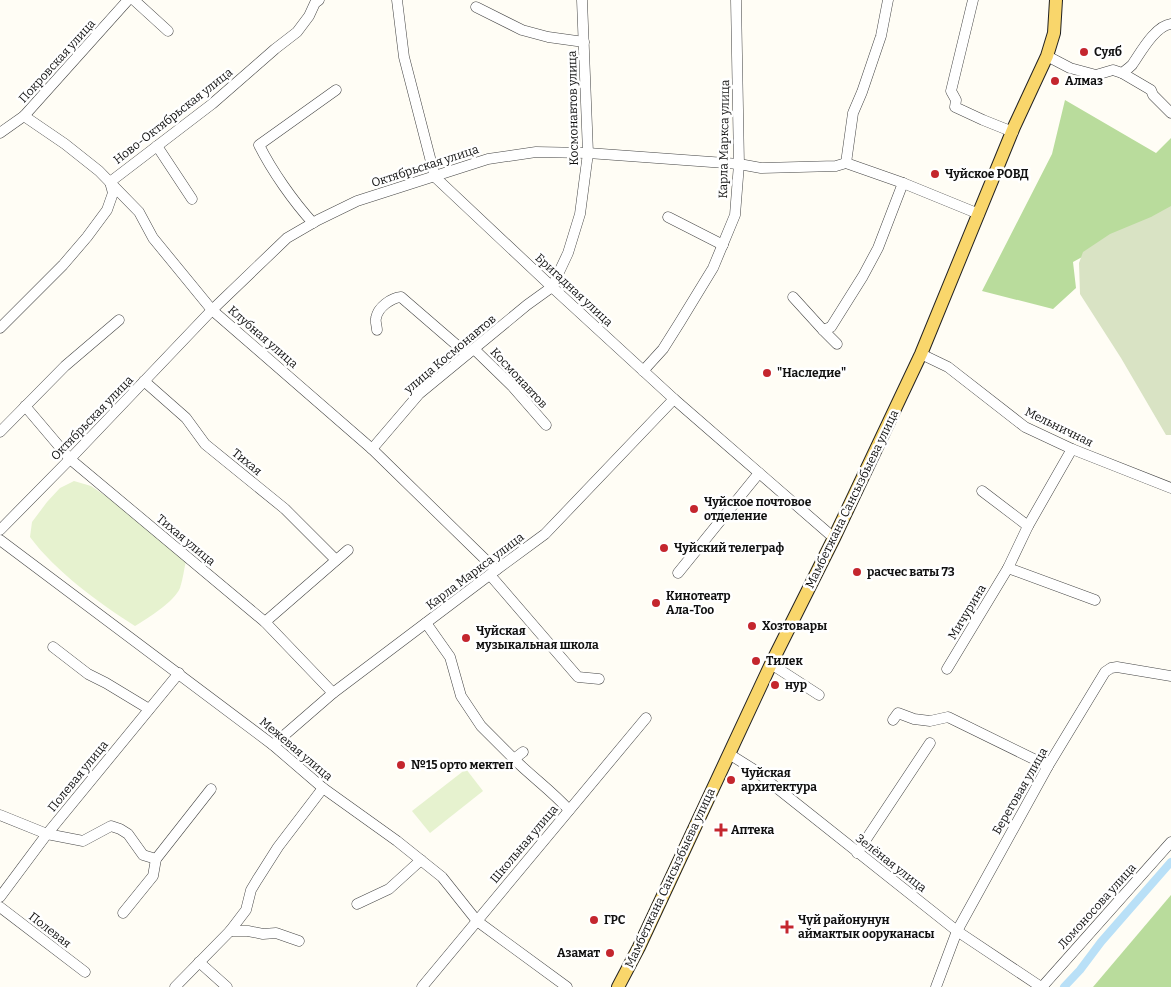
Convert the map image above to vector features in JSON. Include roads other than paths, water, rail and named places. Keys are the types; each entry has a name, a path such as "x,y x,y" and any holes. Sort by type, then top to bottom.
{"main road":[{"name":"Мамбетжана Сансызбыева улица","path":"618,987 639,947 771,664 834,538 921,354 1013,132 1047,56 1054,33 1056,0"}],"street":[{"name":"Покровская улица","path":"0,132 24,116 128,0"},
{"path":"134,0 168,30"},
{"name":"Ново-Октябрьская улица","path":"0,328 63,265 87,237 107,210 113,194 110,182 212,104 297,32 309,16 315,3 319,0"},
{"path":"397,0 404,57 435,177"},
{"name":"Космонавтов улица","path":"552,287 568,253 580,214 588,153 582,0"},
{"name":"Карла Маркса улица","path":"643,371 663,349 713,268 736,215 739,164 736,0"},
{"path":"846,163 853,113 881,36 888,0"},
{"path":"973,0 951,91 956,100 955,108 1013,132"},
{"name":"Космонавтов улица","path":"476,8 522,30 548,37 584,42"},
{"path":"1122,73 1130,67 1164,25 1171,24"},
{"path":"1047,56 1070,68 1096,75 1113,70 1122,73 1150,90 1161,104 1171,112"},
{"path":"313,222 297,205 259,145 336,90"},
{"name":"Клубная улица","path":"24,116 99,171 110,182 139,212 153,238 212,310 372,449 493,572 578,677 599,679"},
{"path":"157,146 192,199"},
{"name":"Октябрьская улица","path":"0,530 212,310 287,238 313,222 357,201 488,159 536,152 588,153 739,164 761,168 836,166 846,163 903,183 979,214"},
{"name":"Бригадная улица","path":"435,177 643,371 834,538"},
{"path":"823,330 831,327 863,276 878,248 903,183"},
{"path":"668,217 722,245"},
{"name":"улица Космонавтов","path":"372,449 419,394 527,305 552,287"},
{"name":"Космонавтов","path":"377,330 376,317 382,307 393,298 400,297 512,386 546,425"},
{"path":"793,297 837,344"},
{"path":"0,432 65,366 119,320"},
{"name":"Мельничная","path":"921,354 948,366 1025,427 1072,449 1171,488"},
{"name":"Тихая","path":"144,381 186,418 205,444 285,509 336,560"},
{"name":"Карла Маркса улица","path":"273,745 333,693 546,534 674,399"},
{"name":"Тихая улица","path":"25,406 70,459 264,622 333,693"},
{"name":"Мичурина","path":"947,670 1008,568 1028,526 1072,449"},
{"path":"678,573 759,473"},
{"path":"982,491 1028,526"},
{"name":"Межевая улица","path":"0,540 273,745 323,788 397,841 442,877 477,921 566,987"},
{"path":"264,622 348,550"},
{"path":"1008,568 1094,600"},
{"path":"426,623 450,657 461,696 481,726 569,810"},
{"path":"53,647 88,674 149,709"},
{"path":"771,664 819,695"},
{"name":"Береговая улица","path":"936,987 957,931 1048,766 1105,672 1117,667 1171,676"},
{"name":"Полевая улица","path":"0,897 47,834 179,673"},
{"path":"893,720 898,713 914,719 930,721 948,717 1048,766"},
{"name":"Школьная улица","path":"425,986 646,718"},
{"path":"857,853 930,743"},
{"path":"514,758 523,752"},
{"name":"Зелёная улица","path":"729,754 753,769 957,931 1041,987"},
{"path":"175,987 230,931 246,910 251,890 278,847 323,788"},
{"path":"123,913 153,876 156,859 212,790"},
{"path":"0,815 47,834 83,841 111,826 128,834 143,855 156,859"},
{"name":"Ломоносова улица","path":"1041,987 1171,842"},
{"path":"357,904 389,890 421,860"},
{"name":"Полевая","path":"0,907 84,972"},
{"path":"230,931 248,931 263,934 276,933 299,941"},
{"path":"199,962 227,987"}],"waterway":[{"path":"1064,987 1171,862"}],"place":[{"name":"Суяб","path":"1084,52"},
{"name":"Алмаз","path":"1055,81"},
{"name":"Чуйское РОВД","path":"935,174"},
{"name":"\"Наследие\"","path":"767,373"},
{"name":"Чуйское почтовое отделение","path":"694,509"},
{"name":"Чуйский телеграф","path":"664,548"},
{"name":"расчес ваты 73","path":"857,572"},
{"name":"Кинотеатр Ала-Тоо","path":"656,603"},
{"name":"Хозтовары","path":"752,626"},
{"name":"Чуйская музыкальная школа","path":"466,638"},
{"name":"Тилек","path":"756,661"},
{"name":"нур","path":"775,685"},
{"name":"№15 орто мектеп","path":"401,765"},
{"name":"Чуйская архитектура","path":"731,780"},
{"name":"Аптека","path":"721,830"},
{"name":"ГРС","path":"594,920"},
{"name":"Чүй районунун аймактык ооруканасы","path":"787,927"},
{"name":"Азамат","path":"610,953"}]}
